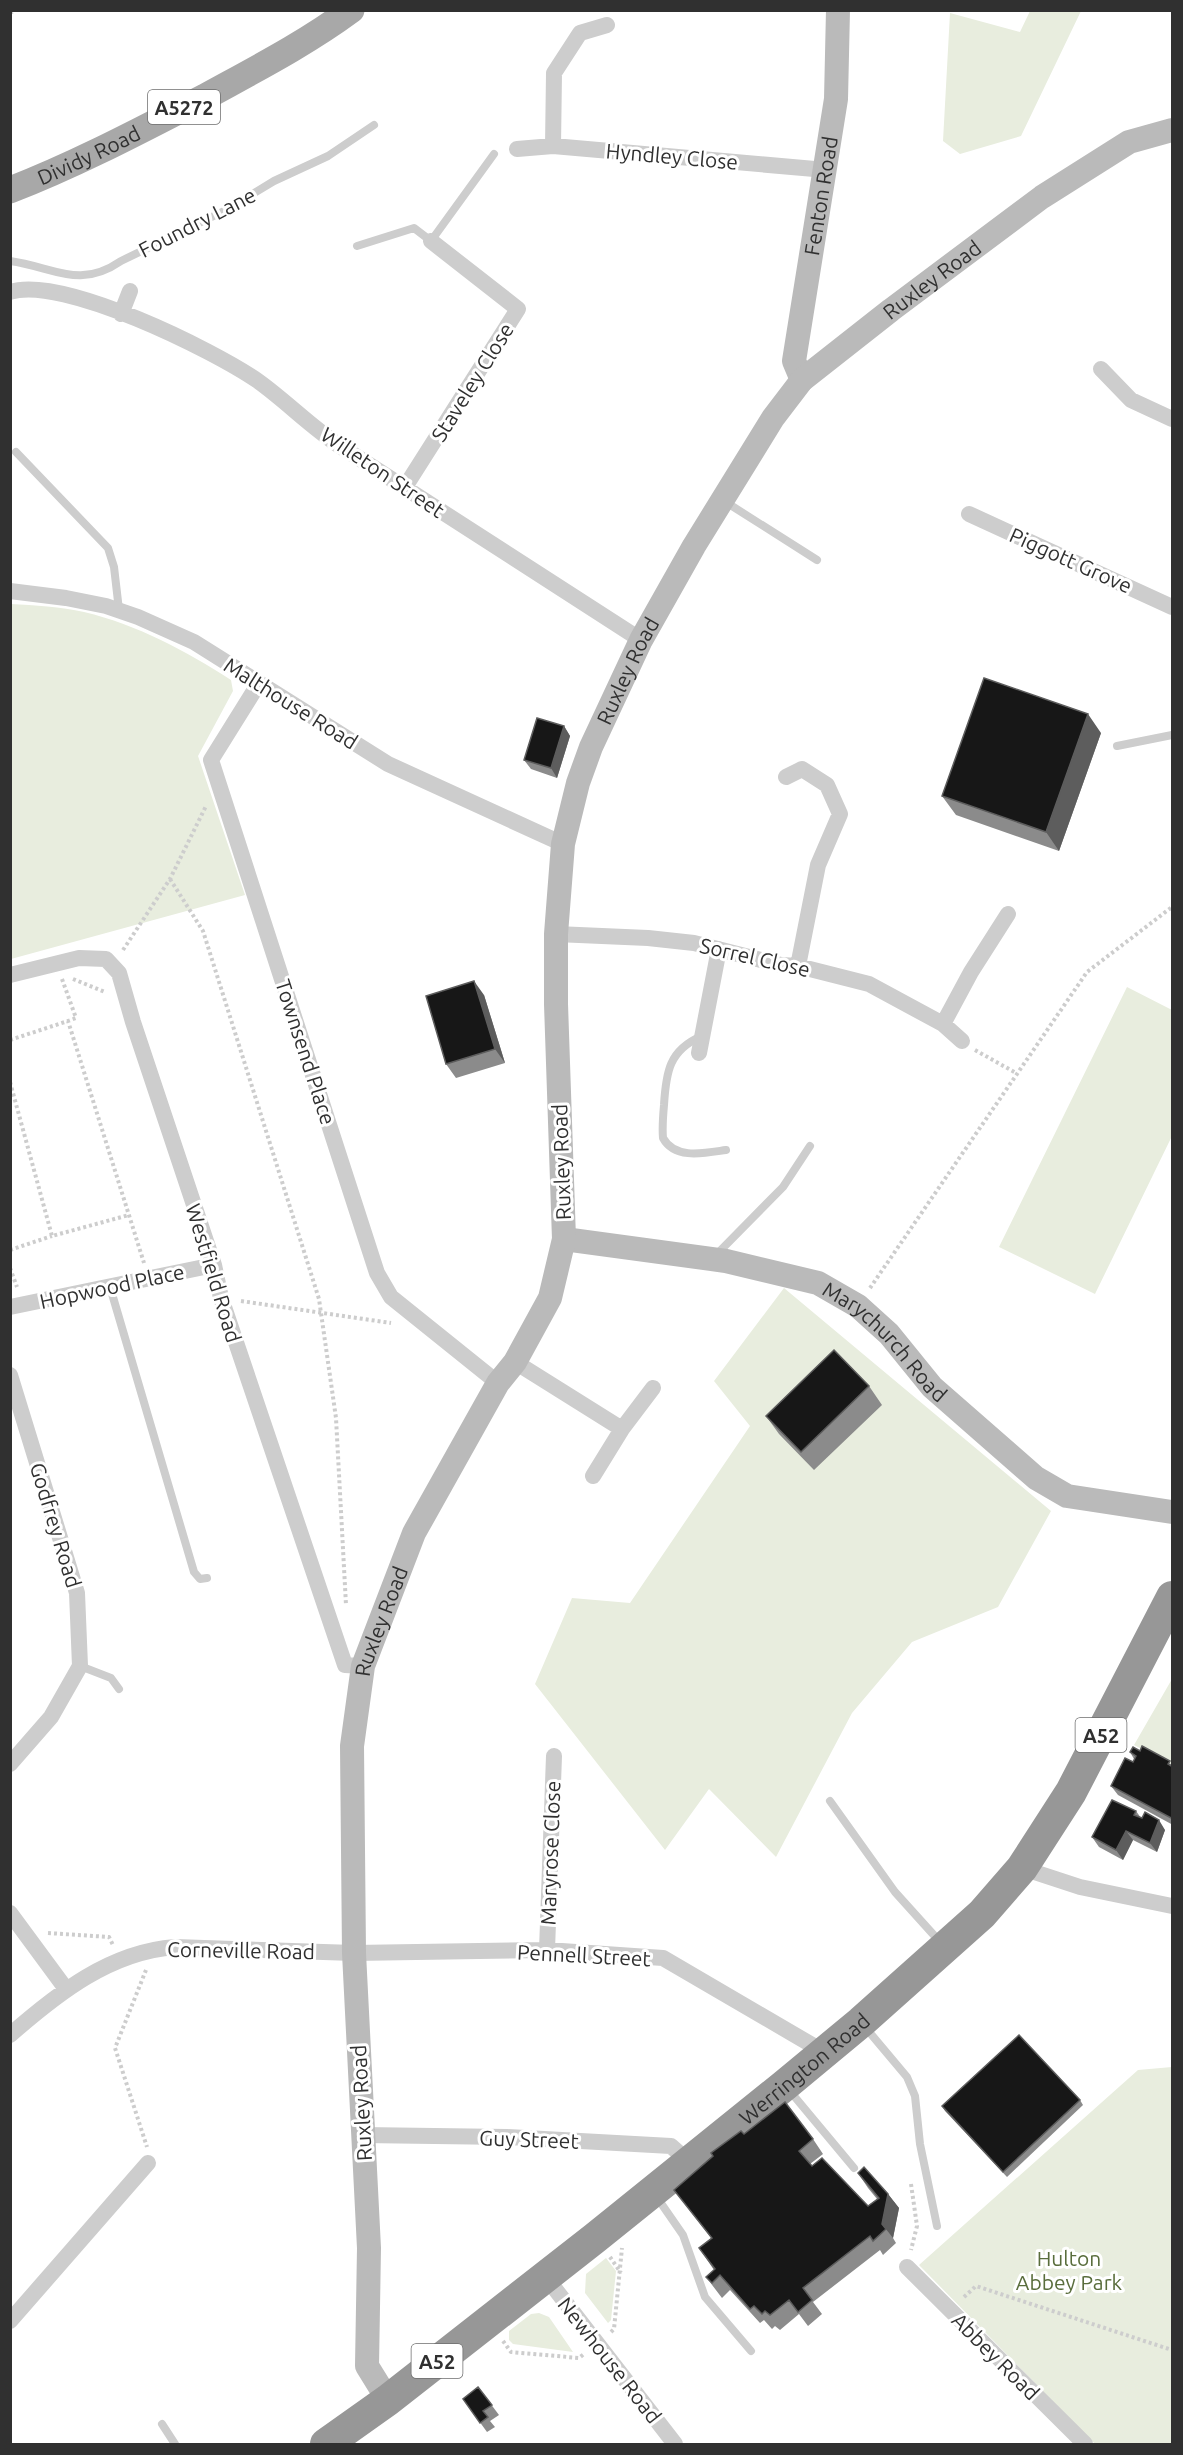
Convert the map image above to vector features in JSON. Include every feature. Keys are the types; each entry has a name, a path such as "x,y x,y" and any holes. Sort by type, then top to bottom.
{"highway":[{"name":"Werrington Road","path":"326,2445 388,2400 785,2085 861,2022 982,1914 1022,1868 1071,1792 1173,1597"}],"main road":[{"name":"Dividy Road","path":"10,190 52,174 150,126 305,41 351,10"}],"street":[{"name":"Fenton Road","path":"802,380 794,361 836,99 838,10"},
{"path":"553,146 554,73 580,33 607,26"},
{"name":"Ruxley Road","path":"388,2400 367,2366 369,2248 354,1953 352,1746 363,1666 414,1533 498,1383 515,1362 550,1298 564,1239 556,1004 556,934 562,844 578,783 591,747 641,640 773,418 802,380 1042,197 1129,142 1173,130"},
{"name":"Hyndley Close","path":"517,149 553,146 826,170"},
{"name":"Staveley Close","path":"405,487 518,309 431,242"},
{"name":"Willeton Street","path":"10,292 27,288 46,290 150,323 199,346 257,381 335,442 641,640"},
{"path":"121,314 130,291"},
{"path":"1101,369 1131,400 1173,419"},
{"name":"Piggott Grove","path":"969,514 1173,607"},
{"name":"Malthouse Road","path":"10,591 66,598 119,610 194,642 388,764 562,844"},
{"name":"Townsend Place","path":"259,683 211,760 377,1273 392,1297 498,1383"},
{"path":"786,777 802,769 827,785 840,814 818,865 798,966"},
{"path":"943,1024 971,972 1008,914"},
{"name":"Sorrel Close","path":"556,934 648,938 694,943 869,984 943,1024 962,1041"},
{"path":"699,1053 719,950"},
{"path":"10,975 79,958 106,959 111,965"},
{"name":"Westfield Road","path":"111,965 119,973 214,1265 220,1298 345,1665 363,1666"},
{"name":"Marychurch Road","path":"564,1239 713,1259 818,1283 858,1306 889,1334 932,1387 1036,1478 1067,1496 1173,1512"},
{"name":"Hopwood Place","path":"15,1302 110,1287 214,1265"},
{"path":"515,1362 622,1429"},
{"name":"Godfrey Road","path":"10,1376 77,1593 80,1666"},
{"path":"593,1476 622,1429 653,1388"},
{"path":"10,1764 51,1717 80,1666"},
{"name":"Maryrose Close","path":"547,1950 554,1756"},
{"path":"1022,1868 1080,1887 1173,1906"},
{"path":"10,1913 66,1989"},
{"name":"Corneville Road","path":"10,2035 66,1989 120,1960 154,1950 175,1947 354,1953"},
{"name":"Pennell Street","path":"354,1953 547,1950 663,1958 824,2052"},
{"name":"Guy Street","path":"362,2135 507,2137 671,2146 689,2162"},
{"path":"10,2321 148,2163"},
{"name":"Abbey Road","path":"907,2267 1085,2445"},
{"name":"Newhouse Road","path":"545,2276 675,2445"}],"lane":[{"name":"Foundry Lane","path":"10,261 71,276 94,274 108,269 225,210 274,181 328,156 374,125"},
{"path":"357,246 414,228 431,242 494,154"},
{"path":"16,452 108,548 116,577 119,610"},
{"path":"723,501 817,560"},
{"path":"1117,746 1173,735"},
{"path":"703,1036 692,1041 677,1054 667,1071 663,1138 670,1147 687,1153 726,1150"},
{"path":"713,1259 783,1187 810,1146"},
{"path":"110,1287 194,1572 200,1579 207,1578"},
{"path":"80,1666 111,1678 119,1689"},
{"path":"830,1801 895,1892 946,1948"},
{"path":"861,2022 907,2077 915,2096 920,2144 937,2226"},
{"path":"785,2085 854,2168"},
{"path":"652,2191 683,2235 705,2297 751,2351"},
{"path":"162,2424 176,2445"}],"path":[{"path":"10,13 16,10"},
{"path":"111,965 170,879 218,782"},
{"path":"170,879 203,932 316,1287 336,1418 346,1608"},
{"path":"858,1306 1087,972 1173,907"},
{"path":"10,1040 76,1018 61,978 66,976 126,1000"},
{"path":"68,1020 146,1269"},
{"path":"962,1041 1016,1073"},
{"path":"10,1082 52,1236"},
{"path":"10,1250 129,1215"},
{"path":"10,1268 15,1302"},
{"path":"220,1298 431,1328"},
{"path":"24,1931 110,1936 120,1960"},
{"path":"148,2163 148,2150 115,2048 154,1950"},
{"path":"907,2267 917,2226 911,2180"},
{"path":"950,2310 976,2286 1173,2350"}],"green space":[{"path":"1030,11 1081,11 1021,136 960,154 943,141 950,13 1020,32"},
{"path":"11,604 48,606 104,617 179,649 231,680 233,691 198,756 245,895 11,959"},
{"path":"1127,987 1172,1010 1172,1136 1095,1294 999,1247"},
{"path":"784,1288 1051,1511 998,1607 912,1642 852,1713 776,1857 709,1789 665,1850 535,1684 572,1598 630,1603 750,1426 714,1381"},
{"path":"1172,1679 1172,1765 1134,1745"},
{"name":"Hulton Abbey Park","path":"1172,2067 1172,2444 1095,2444 919,2265 1138,2070"},
{"path":"606,2258 616,2271 611,2320 608,2323 585,2293 586,2274"},
{"path":"539,2313 549,2317 573,2352 513,2344 509,2340 509,2331 531,2314"}],"building":[{"path":"984,678 1088,714 1046,832 942,796"},
{"path":"537,718 564,726 551,768 524,760"},
{"path":"474,981 495,1049 446,1064 426,996"},
{"path":"834,1350 869,1386 801,1452 766,1416"},
{"path":"1142,1746 1170,1761 1168,1764 1173,1767 1173,1819 1111,1786 1125,1758 1133,1762 1136,1756 1130,1752 1133,1747 1140,1751"},
{"path":"1112,1800 1136,1811 1134,1815 1142,1818 1145,1812 1159,1820 1150,1843 1126,1831 1116,1850 1092,1837"},
{"path":"1019,2035 1080,2100 1003,2172 942,2106"},
{"path":"785,2102 813,2139 799,2151 812,2166 822,2158 868,2206 879,2198 858,2173 864,2167 888,2194 882,2224 886,2229 873,2241 870,2236 803,2288 812,2300 798,2312 789,2300 770,2315 765,2311 762,2314 754,2306 750,2309 720,2275 712,2283 706,2277 715,2269 699,2248 712,2238 674,2190 713,2156 711,2153 741,2131 744,2134"},
{"path":"478,2387 492,2405 483,2411 488,2417 480,2423 463,2399"}]}
